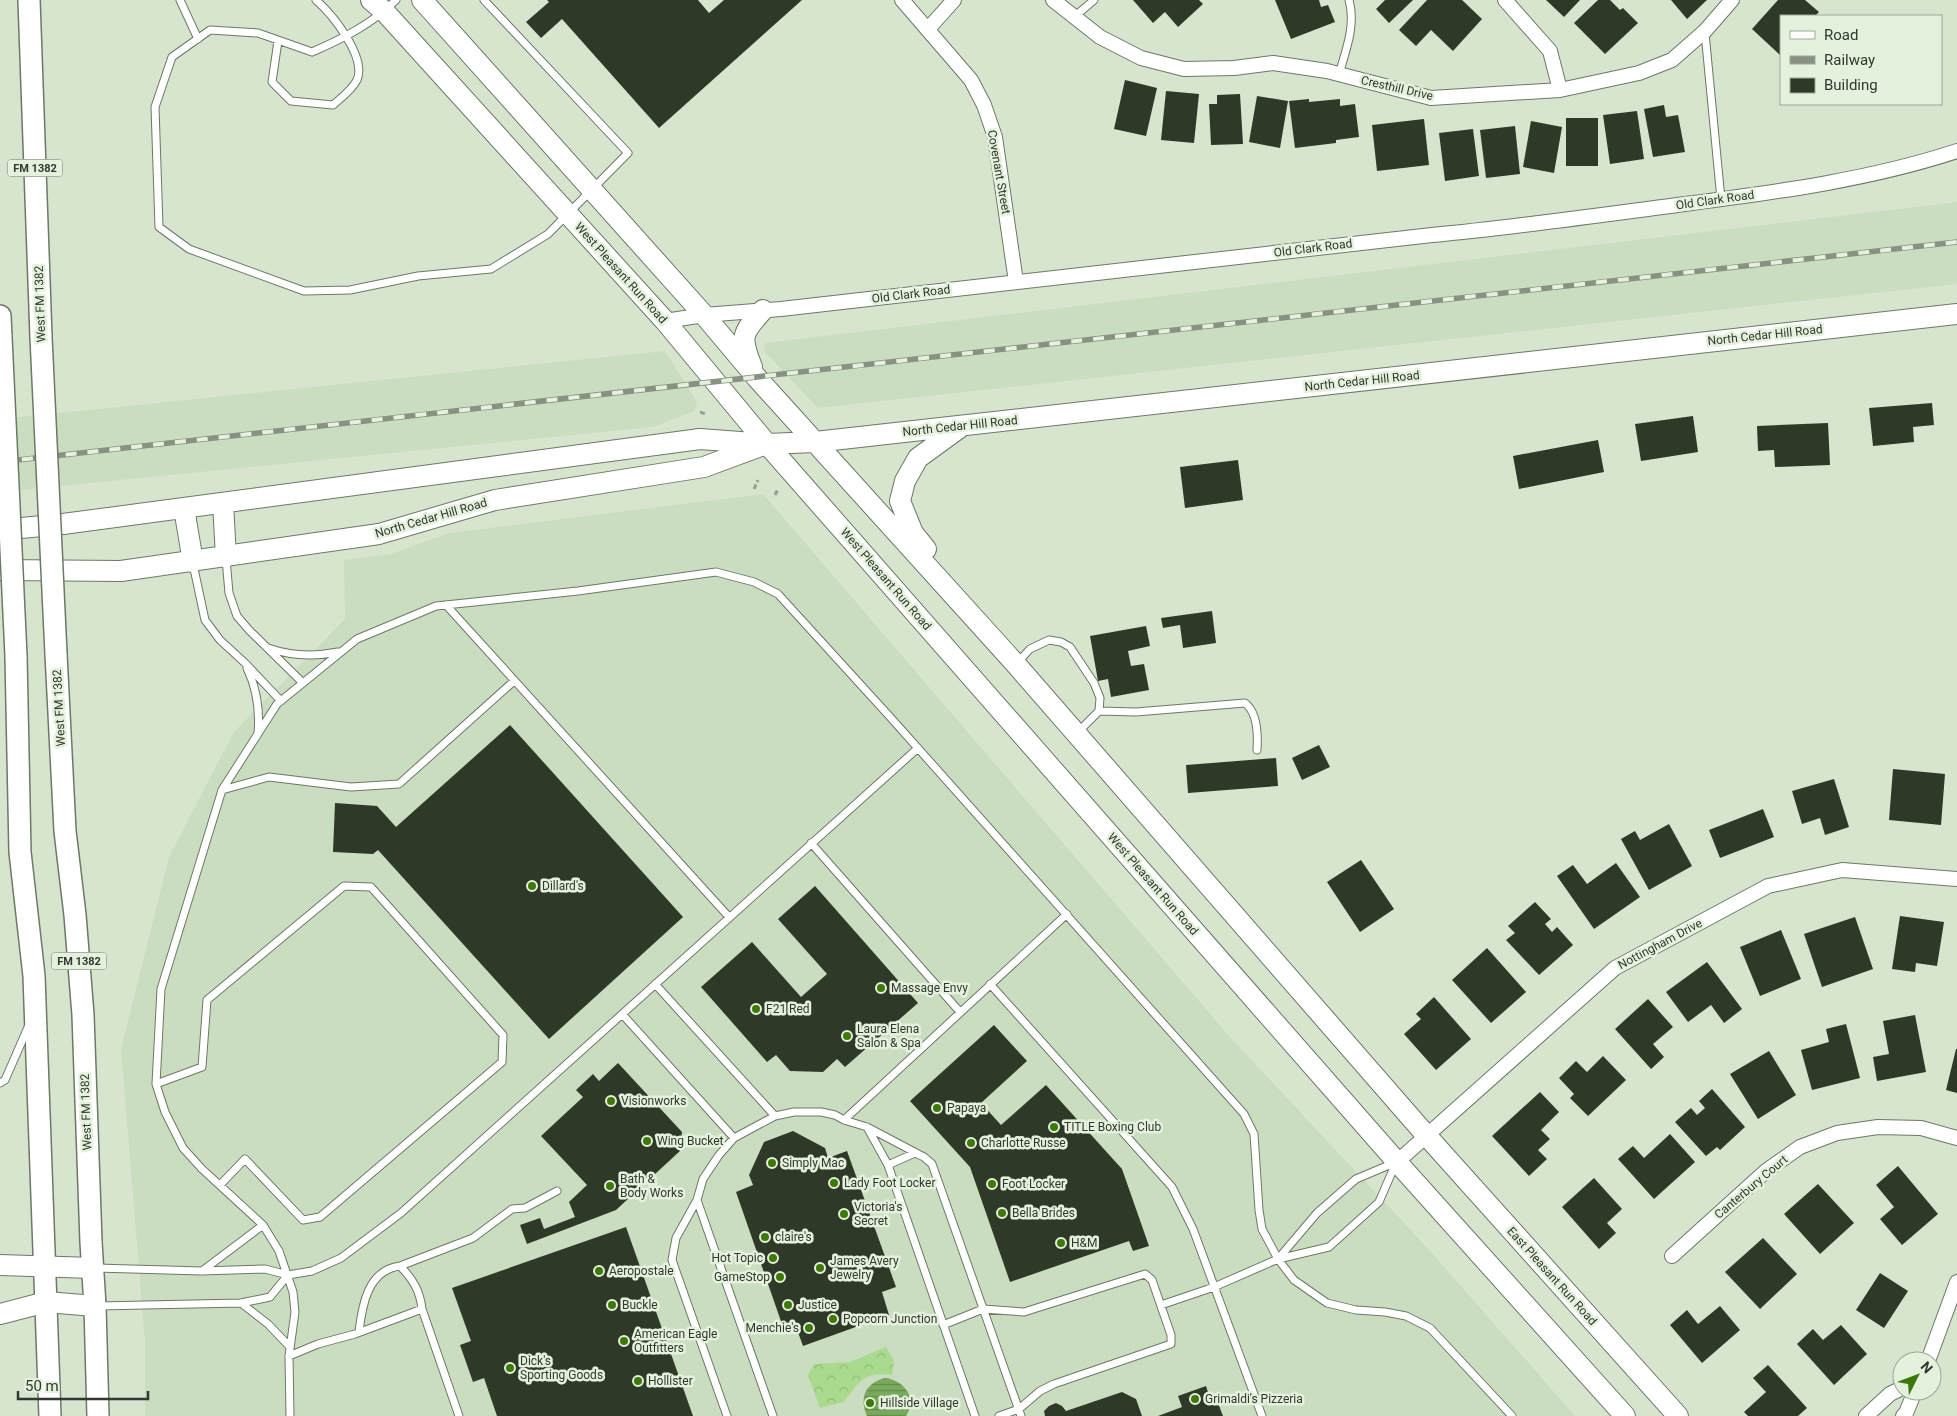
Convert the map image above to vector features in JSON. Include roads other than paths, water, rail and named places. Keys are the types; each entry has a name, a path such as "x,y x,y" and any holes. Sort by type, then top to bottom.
{"main road":[{"name":"West FM 1382","path":"29,0 41,337 56,654 65,831 75,915 83,1015 98,1416"},
{"path":"422,0 704,315 757,378 1076,733 1426,1135"},
{"name":"West Pleasant Run Road","path":"384,4 567,214 665,321 767,444 1396,1162"},
{"path":"757,378 744,345 746,329 763,310"},
{"name":"North Cedar Hill Road","path":"0,530 63,524 700,439 767,444 815,442 1957,314"},
{"name":"FM 1382","path":"0,316 16,656 20,852 34,976 36,1011 50,1416"},
{"path":"963,426 918,458 905,481 900,501 913,532 1014,663"},
{"name":"North Cedar Hill Road","path":"0,570 121,571 379,534 495,500 704,467 767,444"},
{"path":"222,503 226,557"},
{"path":"184,508 193,562"},
{"name":"East Pleasant Run Road","path":"1426,1135 1678,1416"},
{"path":"1396,1162 1625,1416"},
{"path":"0,1265 93,1268"},
{"path":"0,1314 46,1302 95,1306"}],"street":[{"name":"Covenant Street","path":"902,0 971,80 984,105 995,137 1016,282"},
{"path":"928,29 954,0"},
{"name":"Cresthill Drive","path":"1053,0 1100,37 1141,58 1184,69 1234,68 1273,63 1339,74 1431,98 1560,90 1639,73 1672,60 1705,32 1732,0"},
{"path":"1506,0 1550,51 1560,90"},
{"name":"Old Clark Road","path":"665,321 704,315 1016,282 1432,234 1499,229 1807,187 1930,160 1957,151"},
{"name":"Nottingham Drive","path":"1396,1162 1614,968 1768,886 1842,870 1957,879"},
{"name":"Canterbury Court","path":"1672,1256 1766,1171 1800,1147 1837,1133 1878,1127 1920,1128 1957,1138"},
{"path":"1932,1351 1957,1282"},
{"path":"1866,1416 1892,1393"},
{"path":"1903,1416 1911,1401"}],"lane":[{"path":"180,0 198,39"},
{"path":"278,40 272,82 290,101 333,105 350,90 358,78 357,62 347,36 329,11 316,0"},
{"path":"384,4 347,36 312,52 258,34 210,30 172,58 155,107 160,228 189,249 304,291 350,290 418,276 491,269 548,234 628,154 484,0"},
{"path":"1073,17 1094,0"},
{"path":"1339,74 1350,35 1352,9 1349,0"},
{"path":"1705,32 1721,199"},
{"path":"226,557 229,593 237,616 302,683"},
{"path":"193,562 205,620 220,640 281,701"},
{"path":"290,1416 289,1356 295,1312 293,1292 279,1251 263,1225 202,1169 183,1148 165,1112 156,1084 161,989 222,790 277,704 357,639 436,606 578,591 716,572 754,582 778,594 1067,914 1244,1114 1254,1134 1262,1229 1278,1259 1294,1280 1327,1303 1356,1310 1406,1316 1430,1328 1512,1416"},
{"path":"446,605 729,917"},
{"path":"1014,663 1030,649 1049,640 1061,642 1070,647 1094,683 1100,698 1099,712"},
{"path":"266,647 282,653 313,656 341,652"},
{"path":"245,663 257,695 259,708 258,734"},
{"path":"222,790 269,776 351,787 399,784 514,681"},
{"path":"1076,733 1099,712 1136,712 1245,703 1251,708 1258,733 1257,750"},
{"path":"93,1268 202,1271 265,1269 288,1275 312,1271 341,1258 401,1213 918,748"},
{"path":"811,843 960,1012"},
{"path":"156,1084 202,1067 207,1000 344,886 371,887 503,1035 502,1062 320,1217 303,1220 246,1159 220,1185"},
{"path":"844,1120 1067,914"},
{"path":"655,984 775,1116"},
{"path":"990,984 1172,1187 1193,1229 1262,1416"},
{"path":"0,1083 4,1080 36,1011"},
{"path":"622,1014 734,1138"},
{"path":"727,1416 672,1260 676,1238 698,1200 703,1180 734,1138 775,1116 794,1112 821,1112 868,1127 924,1157 932,1164 1020,1413"},
{"path":"868,1127 888,1165 975,1416"},
{"path":"888,1165 915,1153 924,1157"},
{"path":"1278,1259 1317,1213 1356,1179 1396,1162"},
{"path":"1161,1305 1214,1287 1278,1259 1329,1247 1379,1202 1396,1162"},
{"path":"359,1332 362,1309 368,1288 391,1267 400,1266 473,1238 512,1210 525,1208 556,1192"},
{"path":"698,1200 773,1416"},
{"path":"202,1271 263,1225"},
{"path":"400,1266 408,1274 420,1294 422,1309 459,1416"},
{"path":"943,1325 983,1309 1024,1312 1144,1274 1152,1280 1171,1335 1171,1344 1054,1384 1040,1391 1020,1413 1000,1416"},
{"path":"95,1306 241,1302 270,1298 288,1275"},
{"path":"241,1302 268,1324 290,1347"},
{"path":"289,1356 318,1344 359,1332 422,1309"}],"railway":[{"path":"0,462 1957,242"}],"place":[{"name":"Dillard's","path":"532,886"},
{"name":"Massage Envy","path":"881,988"},
{"name":"F21 Red","path":"756,1009"},
{"name":"Laura Elena Salon & Spa","path":"847,1036"},
{"name":"Visionworks","path":"611,1101"},
{"name":"Papaya","path":"937,1108"},
{"name":"TITLE Boxing Club","path":"1054,1127"},
{"name":"Wing Bucket","path":"647,1141"},
{"name":"Charlotte Russe","path":"971,1143"},
{"name":"Simply Mac","path":"772,1163"},
{"name":"Lady Foot Locker","path":"834,1183"},
{"name":"Foot Locker","path":"992,1184"},
{"name":"Bath & Body Works","path":"610,1186"},
{"name":"Bella Brides","path":"1002,1213"},
{"name":"Victoria's Secret","path":"844,1214"},
{"name":"claire's","path":"765,1237"},
{"name":"H&M","path":"1061,1243"},
{"name":"Hot Topic","path":"773,1258"},
{"name":"James Avery Jewelry","path":"820,1268"},
{"name":"Aeropostale","path":"599,1271"},
{"name":"GameStop","path":"780,1277"},
{"name":"Buckle","path":"612,1305"},
{"name":"Justice","path":"788,1305"},
{"name":"Popcorn Junction","path":"833,1319"},
{"name":"Menchie's","path":"809,1328"},
{"name":"American Eagle Outfitters","path":"624,1341"},
{"name":"Dick's Sporting Goods","path":"510,1368"},
{"name":"Hollister","path":"638,1381"},
{"name":"Grimaldi's Pizzeria","path":"1195,1399"},
{"name":"Hillside Village","path":"870,1403"}]}
